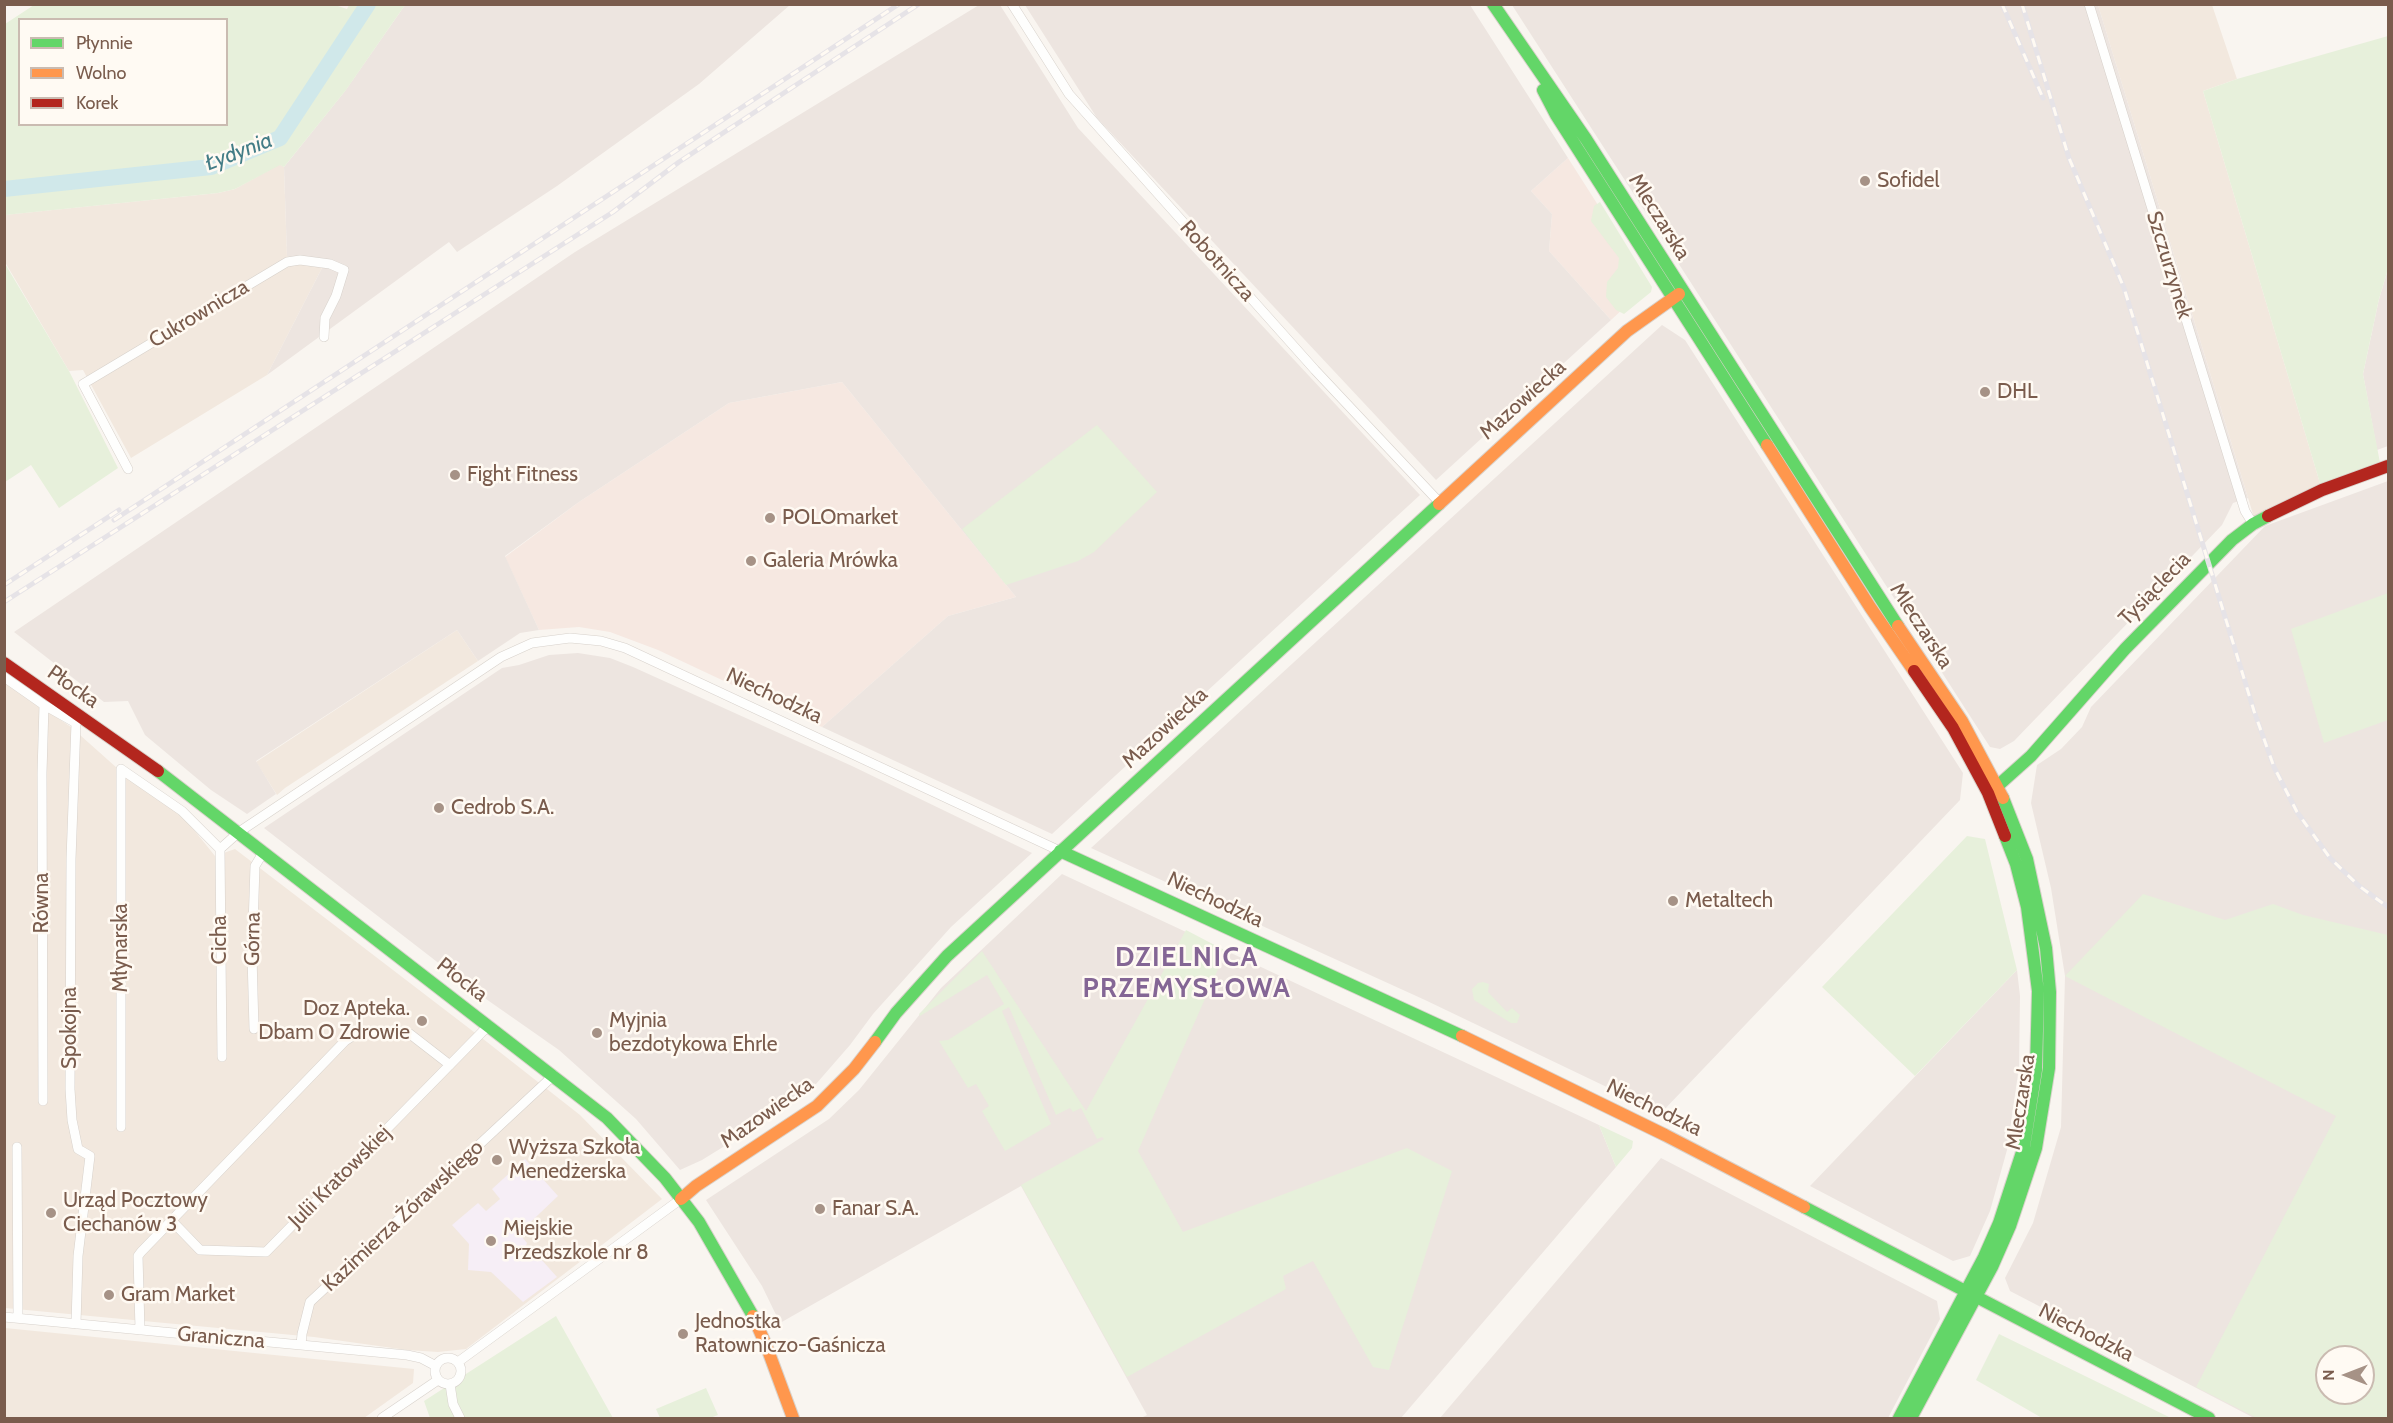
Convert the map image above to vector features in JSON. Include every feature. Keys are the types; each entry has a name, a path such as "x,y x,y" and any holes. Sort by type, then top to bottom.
{"main road":[{"name":"Mleczarska","path":"1493,4 1518,44 1586,139 1678,295 1870,607 1953,728 1988,793 2016,864 2027,908 2038,991 2038,1037 2031,1111 2014,1181 1971,1295"},
{"name":"Mleczarska","path":"1678,295 1962,721 1999,786 2027,859 2046,948 2050,992 2049,1068 2038,1139 2025,1185 2010,1226 1971,1295"},
{"name":"Mazowiecka","path":"681,1199 696,1186 817,1106 854,1069 896,1013 940,963 1627,331 1678,295"},
{"name":"Tysiąclecia","path":"1988,793 1999,786 2026,760 2125,649 2208,562 2253,524 2322,490 2388,466"},
{"name":"Płocka","path":"4,663 174,782 608,1119 634,1144 681,1199 703,1230 750,1310 793,1419"},
{"name":"Niechodzka","path":"1060,851 1417,1014 1665,1134 2209,1419"},
{"path":"1899,1419 1971,1295"},
{"path":"1911,1419 1971,1295"}],"street":[{"name":"Szczurzynek","path":"2089,4 2242,500 2253,524"},
{"name":"Robotnicza","path":"1012,5 1069,94 1315,370 1440,502"},
{"name":"Cukrownicza","path":"128,469 83,384 287,262 300,260 330,264 344,270 336,296 325,318 324,337"},
{"name":"Niechodzka","path":"239,832 501,657 532,644 570,638 601,641 625,648 1060,851"},
{"path":"4,677 44,705"},
{"name":"Spokojna","path":"44,705 76,723 70,859 70,1089 72,1120 78,1149 90,1156 78,1256 75,1324"},
{"name":"Równa","path":"43,1101 42,773 44,705"},
{"name":"Młynarska","path":"122,1127 121,769 182,811 220,849"},
{"path":"220,849 239,832"},
{"name":"Cicha","path":"220,849 222,1057"},
{"name":"Górna","path":"254,1029 252,956 255,866 264,851"},
{"name":"Julii Kratowskiej","path":"171,1220 200,1250 266,1252 489,1025"},
{"path":"140,1330 138,1256 345,1041 359,1032 400,1031 410,1034 450,1065"},
{"name":"Kazimierza Żórawskiego","path":"301,1345 310,1302 554,1075"},
{"path":"17,1147 18,1318"},
{"path":"458,1362 644,1229 681,1199"},
{"name":"Graniczna","path":"4,1317 407,1355 421,1358 436,1366"},
{"path":"438,1380 435,1372 436,1366 439,1361 448,1358 458,1362 460,1368 459,1377 450,1384"},
{"path":"438,1380 450,1384"},
{"path":"382,1419 438,1380"},
{"path":"450,1384 453,1404 460,1419"}],"shaded area":[{"path":"405,5 790,5 699,84 557,186 457,252 449,242 267,375 322,268 287,256 284,167 345,91"},
{"path":"979,5 1000,5 1078,128 1420,495 1052,834 822,727 948,616 1016,597 842,382 729,403 579,502 505,556 539,630 520,633 478,661 457,630 256,761 276,794 247,814 211,790 145,735 128,701 104,702 14,632 575,252"},
{"path":"1025,5 1470,5 1568,158 1531,191 1552,214 1549,251 1611,320 1436,480 1097,118"},
{"path":"1512,5 2098,5 2248,498 2233,503 2222,525 2014,741 2000,749 1990,747"},
{"path":"2098,5 2212,5 2237,79 2203,91 2322,490 2256,524"},
{"path":"1568,158 1649,285 1611,320 1549,251 1552,214 1531,191"},
{"path":"280,164 284,167 287,256 322,268 267,375 131,458 83,370 69,371 5,262 4,215 218,193 235,189"},
{"path":"2388,269 2388,446 2377,450 2363,374 2379,299"},
{"path":"1662,325 1685,340 1963,773 1960,800 1661,1113 1425,1000 1091,848"},
{"path":"842,382 1016,597 948,616 822,727 658,650 610,632 579,627 539,630 505,557 579,502 729,403"},
{"path":"2388,481 2388,1418 2254,1418 2010,1291 2005,1278 2033,1223 2061,1127 2065,976 2051,888 2031,803 2037,765 2061,749 2082,727 2091,707 2265,526"},
{"path":"457,630 478,661 277,795 256,762"},
{"path":"578,653 610,658 633,667 852,766 1032,853 951,927 873,1014 816,1084 770,1118 702,1160 680,1170 636,1119 559,1050 476,992 264,828 502,668 549,655"},
{"path":"4,682 71,727 117,768 178,810 215,856 235,849 580,1115 662,1199 466,1349 438,1352 407,1350 314,1337 5,1308"},
{"path":"1062,874 1599,1125 1616,1167 1401,1418 1141,1418 1147,1415 1021,1186 780,1323 762,1286 706,1200 829,1119 859,1090 941,988"},
{"path":"2017,970 2020,996 2019,1067 2007,1150 1990,1211 1970,1256 1953,1261 1810,1186"},
{"path":"1661,1158 1937,1301 1940,1319 1888,1418 1440,1418"},
{"path":"525,1159 558,1196 519,1233 527,1243 524,1251 530,1257 540,1258 557,1277 523,1302 491,1272 468,1270 469,1244 452,1225 478,1203 486,1211 500,1199 492,1189"},
{"path":"5,1328 414,1369 413,1383 364,1418 5,1418"}],"green space":[{"path":"34,5 335,5 347,9 349,5 405,5 346,90 284,167 280,165 235,189 218,193 5,215 5,24"},
{"path":"2388,36 2388,269 2379,299 2363,374 2381,468 2322,490 2203,91 2237,79"},
{"path":"1600,202 1652,287 1651,292 1624,314 1616,310 1606,297 1607,282 1618,268 1619,258 1591,221 1594,206"},
{"path":"4,262 69,371 118,468 59,508 31,465 5,482"},
{"path":"1097,425 1157,492 1094,552 1078,561 1006,585 962,529"},
{"path":"2388,593 2388,720 2324,743 2291,629"},
{"path":"1967,836 1985,839 2017,970 1915,1076 1822,987"},
{"path":"2143,894 2225,920 2273,904 2303,915 2388,935 2388,1418 2257,1418 2196,1387 2336,1116 2065,976"},
{"path":"1186,930 1226,951 1138,1151 1183,1232 1407,1148 1452,1171 1389,1370 1373,1367 1313,1261 1283,1276 1286,1289 1127,1377 1021,1185 1104,1139 1102,1137 1097,1139 1081,1108 1073,1112 1070,1108 1056,1115 1009,1007 1002,1011 1051,1124 1005,1151 982,1111 989,1106 976,1084 968,1088 939,1041 948,1040 1004,1004 987,975 920,1016 919,1014 982,951 1086,1111"},
{"path":"1478,983 1489,984 1488,992 1507,1012 1512,1008 1520,1015 1517,1023 1511,1023 1474,1000 1472,989"},
{"path":"1599,1125 1633,1141 1632,1148 1616,1167"},
{"path":"556,1316 613,1418 430,1418 424,1401"},
{"path":"1999,1334 2171,1418 2042,1418 1976,1380"},
{"path":"706,1388 718,1415 710,1418 660,1418 656,1409"}],"waterway":[{"name":"Łydynia","path":"4,189 211,167 280,138 368,4"}],"railway":[{"path":"114,520 899,4"},
{"path":"4,602 613,212 679,162 919,4"},
{"path":"2002,4 2043,98"},
{"path":"2022,4 2069,158 2124,288 2254,711 2274,767 2297,812 2330,858 2359,886 2388,907"},
{"path":"4,585 119,510"}],"traffic: fast":[{"path":"1493,4 1586,139 1898,626"},
{"path":"1543,90 1556,115 1767,445"},
{"path":"875,1042 896,1013 947,956 1439,504"},
{"path":"1993,790 2031,756 2125,649 2232,540 2268,516"},
{"path":"158,771 607,1118 665,1178 699,1222 753,1316"},
{"path":"1911,1418 1992,1267 2010,1226 2036,1148 2049,1068 2050,992 2046,948 2027,859 2003,798"},
{"path":"1899,1418 1984,1257 1999,1223 2024,1146 2036,1070 2038,991 2027,907 2016,864 2005,836"},
{"path":"1060,851 1462,1036"},
{"path":"1804,1207 2209,1418"}],"traffic: slow":[{"path":"1439,504 1627,331 1679,294"},
{"path":"1767,445 1870,607 1914,671"},
{"path":"1898,626 1962,721 2003,798"},
{"path":"1462,1036 1665,1135 1804,1207"},
{"path":"681,1199 696,1186 817,1106 854,1069 875,1042"},
{"path":"753,1316 793,1418"}],"traffic: jam":[{"path":"2268,516 2322,490 2388,466"},
{"path":"4,663 158,771"},
{"path":"1914,671 1953,728 1988,793 2005,836"}],"place":[{"name":"Sofidel","path":"1865,181"},
{"name":"DHL","path":"1985,392"},
{"name":"Fight Fitness","path":"455,475"},
{"name":"POLOmarket","path":"770,518"},
{"name":"Galeria Mrówka","path":"751,561"},
{"name":"Cedrob S.A.","path":"439,808"},
{"name":"Metaltech","path":"1673,901"},
{"name":"Doz Apteka. Dbam O Zdrowie","path":"422,1021"},
{"name":"Myjnia bezdotykowa Ehrle","path":"597,1033"},
{"name":"Wyższa Szkoła Menedżerska","path":"497,1160"},
{"name":"Fanar S.A.","path":"820,1209"},
{"name":"Urząd Pocztowy Ciechanów 3","path":"51,1213"},
{"name":"Miejskie Przedszkole nr 8","path":"491,1241"},
{"name":"Gram Market","path":"109,1295"},
{"name":"Jednostka Ratowniczo-Gaśnicza","path":"683,1334"}],"district":[{"name":"DZIELNICA PRZEMYSŁOWA","path":"1187,974"}]}
